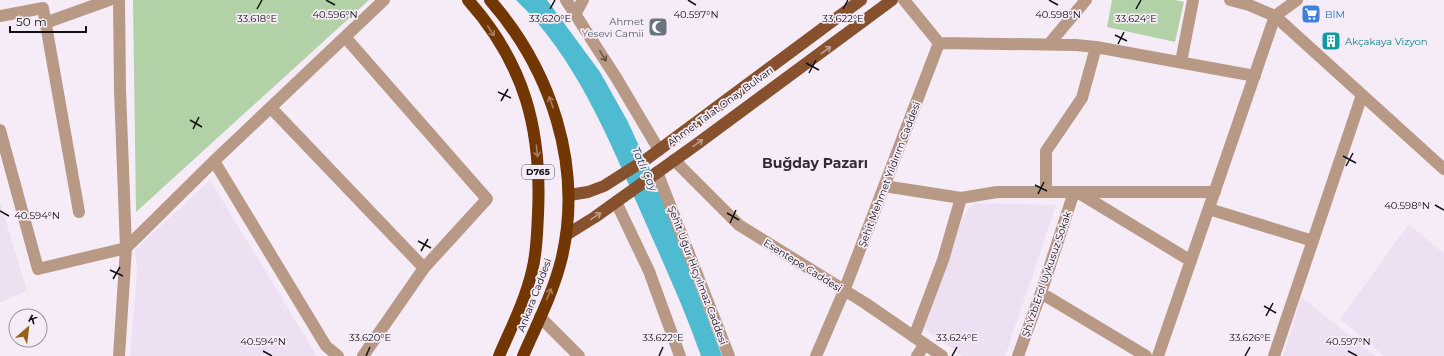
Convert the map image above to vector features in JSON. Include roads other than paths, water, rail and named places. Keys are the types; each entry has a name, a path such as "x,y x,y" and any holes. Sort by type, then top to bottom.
{"highway":[{"name":"D765","path":"468,0 490,29 520,83 530,112 538,160 535,257 520,307 499,356"},
{"name":"D765","path":"490,0 513,28 533,60 550,99 564,148 569,195"},
{"name":"Ankara Caddesi","path":"523,356 555,280 566,235 569,195"}],"main road":[{"name":"Ahmet Talat Onay Bulvarı","path":"569,195 596,190 648,158 861,0"},
{"name":"Ahmet Talat Onay Bulvarı","path":"620,199 798,71 892,0"},
{"path":"566,235 620,199"}],"street":[{"path":"45,23 109,0"},
{"path":"119,0 120,90 126,248 119,356"},
{"path":"0,130 38,269 126,248 214,161 384,0"},
{"path":"566,0 576,13 659,150"},
{"path":"576,13 583,0"},
{"path":"904,0 939,43 1096,46 1255,76"},
{"path":"1049,44 1086,0"},
{"path":"1181,62 1193,0"},
{"path":"1230,0 1249,5 1275,16 1443,166"},
{"path":"1158,356 1275,16 1297,0"},
{"path":"0,16 43,8 79,212"},
{"path":"345,37 487,199 424,268 363,356"},
{"name":"Şehit Mehmet Yıldırım Caddesi","path":"816,356 844,291 939,43"},
{"path":"1046,192 1046,151 1082,98 1096,46"},
{"path":"1274,356 1362,95"},
{"path":"271,108 424,268"},
{"name":"Esentepe Caddesi","path":"674,160 739,225 844,291 942,356"},
{"path":"214,161 326,346 338,356"},
{"name":"Şehit Uğur Hiçyılmaz Caddesi","path":"656,173 729,356"},
{"path":"884,186 961,198 997,192 1215,192"},
{"path":"1076,192 1191,261"},
{"name":"Şh.Yzb.Erol Uykusuz Sokak","path":"1018,356 1076,192"},
{"path":"914,337 943,260 961,198"},
{"path":"620,199 680,356"},
{"path":"1209,209 1313,241"},
{"path":"1041,293 1146,356"},
{"path":"540,317 579,356"},
{"path":"917,356 925,344"}],"water":[{"name":"Tatlı Çay","path":"516,0 547,0 600,72 628,122 656,183 722,356 701,356 664,264 615,154 588,99 573,72 556,47"}],"place":[{"name":"BİM","path":"1311,14"},
{"name":"Ahmet Yesevi Camii","path":"658,27"},
{"name":"Akçakaya Vizyon","path":"1331,41"}],"district":[{"name":"Buğday Pazarı","path":"815,163"}]}
